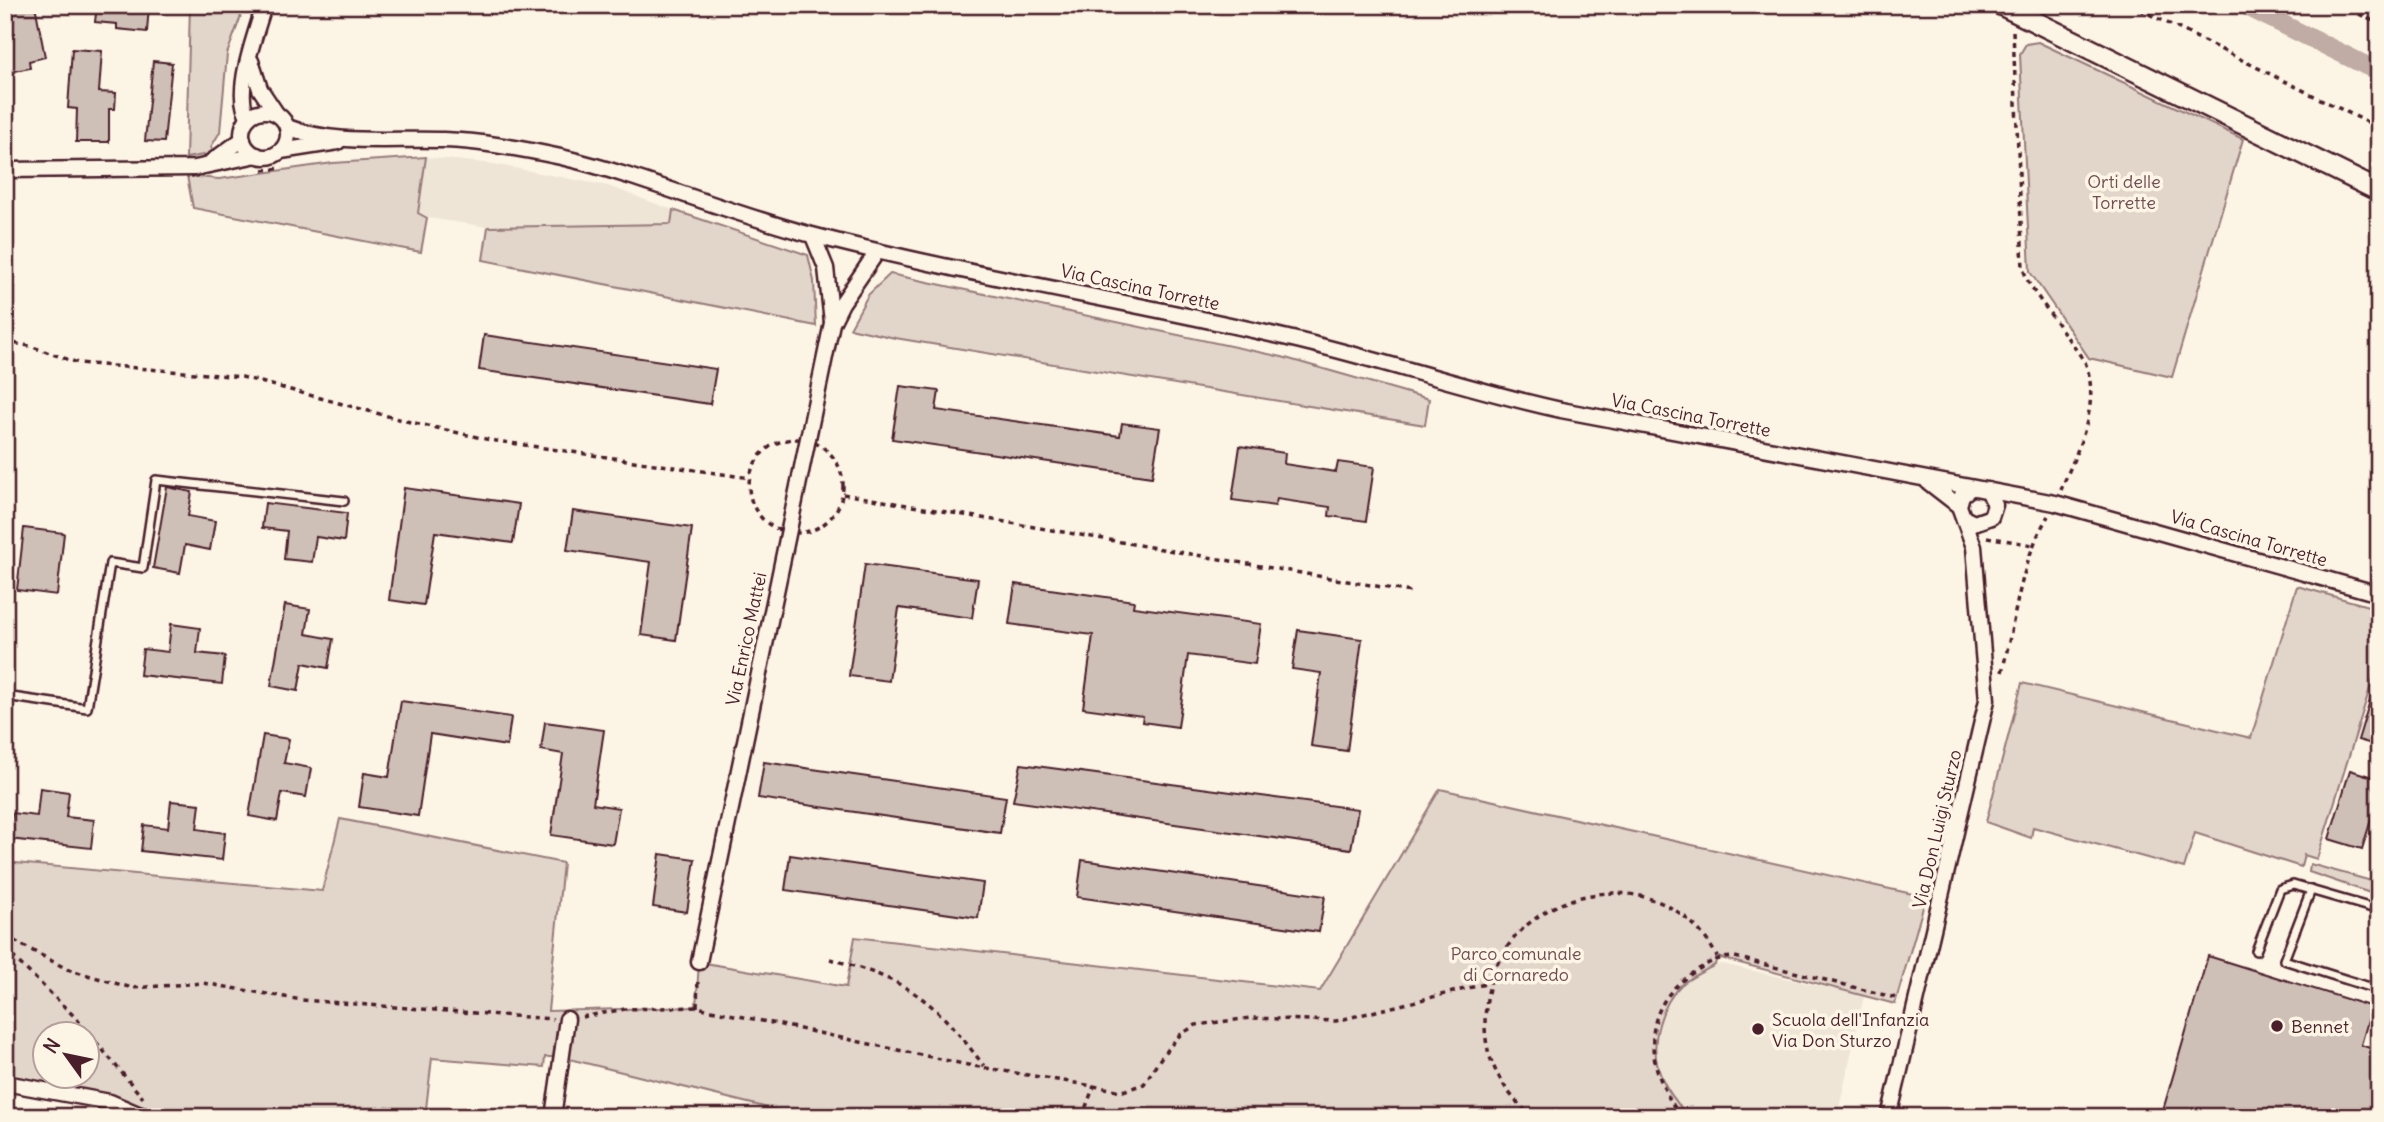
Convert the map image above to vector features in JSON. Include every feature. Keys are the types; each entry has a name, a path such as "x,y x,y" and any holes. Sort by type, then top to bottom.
{"main road":[{"path":"2001,5 2379,191"}],"street":[{"path":"249,117 243,105 242,86 264,5"},
{"path":"5,170 195,168 257,155 270,156 281,151 288,140 287,127 260,89 250,58"},
{"path":"257,155 243,139 242,131 249,117 261,111 276,113"},
{"name":"Via Cascina Torrette","path":"287,127 349,140"},
{"path":"207,165 243,139"},
{"name":"Via Cascina Torrette","path":"281,151 349,140 447,140 558,157 615,171 745,218 877,252 1285,337 1370,358 1495,396 1971,488"},
{"name":"Via Enrico Mattei","path":"813,236 826,268 832,323"},
{"name":"Via Enrico Mattei","path":"699,962 832,323 842,303 877,252"},
{"name":"Via Cascina Torrette","path":"1924,479 1961,512"},
{"path":"1990,516 1994,500 1988,490 1971,488 1962,495 1961,512 1974,523 1990,516 2027,497"},
{"name":"Via Cascina Torrette","path":"1988,490 2055,503 2379,594"},
{"name":"Via Don Luigi Sturzo","path":"1889,1117 1987,700 1975,547 1961,512"},
{"name":"Via Don Luigi Sturzo","path":"1975,547 1990,516"},
{"path":"553,1117 567,1019"},
{"path":"5,1083 150,1112"}],"lane":[{"path":"5,696 87,708 110,563 143,568 156,480 344,501"},
{"path":"2256,951 2280,889 2293,885 2379,910"},
{"path":"2311,890 2284,960 2379,990"}],"path":[{"path":"2131,5 2379,128"},
{"path":"2341,5 2379,24"},
{"path":"1987,700 1996,691 2009,642 2017,593 2033,545 2055,503 2083,433 2092,399 2091,377 2085,362 2029,286 2023,269 2015,34 2009,25"},
{"path":"5,342 30,346 78,363 242,377 477,438 750,478"},
{"path":"843,494 1411,592"},
{"path":"1534,1117 1508,1091 1493,1066 1485,1042 1484,1019 1489,983 1510,943 1532,919 1566,902 1612,892 1661,903 1699,930 1717,957"},
{"path":"5,936 67,970 132,988 203,983 302,1000 567,1019 625,1009 697,1007 986,1068 1123,1091 1144,1084 1164,1053 1180,1035 1196,1024 1251,1018 1336,1021 1489,983"},
{"path":"5,949 76,1018 146,1100"},
{"path":"1675,1117 1677,1111 1658,1078 1653,1061 1655,1023 1670,992 1717,957 1735,957 1916,1003"},
{"path":"830,959 874,971 908,987 929,1002 956,1029 986,1068"},
{"path":"697,1007 699,962"},
{"path":"1082,1117 1094,1086"},
{"path":"150,1112 183,1117"}],"shaded area":[{"path":"426,157 494,164 608,186 673,210 672,224 488,227 427,218 418,214"},
{"name":"Scuola dell'Infanzia Via Don Sturzo","path":"1723,964 1864,996 1837,1117 1683,1117 1686,1114 1667,1089 1657,1064 1656,1042 1662,1017 1672,995 1683,984 1715,965"}],"green space":[{"path":"190,5 245,5 227,54 220,132 211,147 215,153 186,158"},
{"name":"Orti delle Torrette","path":"2038,42 2243,139 2172,377 2089,358 2030,272 2020,54 2026,44"},
{"path":"426,157 418,213 427,218 421,252 193,208 187,176 219,179 333,163"},
{"path":"673,210 808,255 814,281 816,326 483,260 488,227 671,224"},
{"path":"890,274 1282,357 1429,399 1425,425 895,338 850,328 868,295"},
{"path":"2297,586 2379,609 2379,659 2317,859 2304,855 2301,867 2195,833 2184,868 2033,827 2031,838 1986,822 2022,683 2251,738"},
{"name":"Parco comunale di Cornaredo","path":"1440,789 1926,897 1895,1004 1717,957 1715,965 1681,985 1668,1002 1659,1023 1656,1057 1660,1074 1669,1092 1686,1114 1683,1117 1469,1117 1456,1114 1455,1117 805,1117 561,1057 545,1057 544,1067 432,1058 425,1117 198,1117 53,1090 102,1090 102,1020 32,1020 32,1086 5,1081 5,862 322,891 340,819 563,863 548,1011 696,1007 699,962 846,987 855,937 1320,991"},
{"path":"2310,864 2379,883 2379,896 2309,872"}],"building":[{"path":"5,5 35,5 45,57 29,61 30,68 5,73"},
{"path":"97,5 149,5 147,32 117,29 117,24 95,22"},
{"path":"72,49 102,51 99,92 116,93 115,109 109,109 109,142 76,142 77,109 68,108"},
{"path":"153,61 172,63 164,142 145,141"},
{"path":"484,335 716,369 710,404 479,370"},
{"path":"900,386 939,391 936,410 1120,436 1122,423 1160,428 1152,477 892,439"},
{"path":"1240,446 1285,453 1284,464 1336,472 1338,462 1374,467 1366,521 1329,516 1330,507 1277,499 1275,506 1232,500"},
{"path":"167,487 192,492 188,516 215,521 210,550 185,545 180,573 153,568"},
{"path":"404,488 519,504 513,543 435,532 424,605 389,600"},
{"path":"265,503 347,513 344,541 316,537 312,562 284,559 287,531 262,528"},
{"path":"573,511 692,528 676,640 641,635 651,562 567,550"},
{"path":"24,528 64,533 57,595 17,590"},
{"path":"865,564 978,579 972,618 899,608 889,681 849,676"},
{"path":"1015,584 1134,601 1133,607 1261,624 1255,664 1188,655 1178,727 1142,722 1143,716 1083,708 1093,635 1009,624"},
{"path":"285,605 310,609 306,634 333,639 328,668 303,663 298,691 271,686"},
{"path":"171,624 200,628 197,653 225,656 222,684 140,675 143,649 168,652"},
{"path":"1298,630 1362,639 1347,751 1311,746 1321,673 1292,669"},
{"path":"2375,684 2379,684 2379,746 2358,740"},
{"path":"401,701 511,717 507,746 430,734 418,816 359,807 364,773 389,777"},
{"path":"545,722 604,730 593,804 619,808 613,844 551,835 563,754 541,750"},
{"path":"263,735 289,739 284,763 311,768 306,797 282,793 277,821 249,816"},
{"path":"764,762 1006,797 1000,833 758,798"},
{"path":"1021,764 1358,809 1351,849 1013,801"},
{"path":"2350,770 2379,779 2379,794 2362,849 2329,839"},
{"path":"40,788 69,792 66,817 94,820 91,848 9,839 12,813 37,816"},
{"path":"171,801 200,804 197,829 225,833 222,860 141,851 144,825 168,828"},
{"path":"660,854 695,859 687,912 653,907"},
{"path":"790,855 983,883 978,918 785,890"},
{"path":"1082,860 1325,896 1319,932 1077,897"},
{"name":"Bennet","path":"2208,956 2372,1007 2361,1045 2379,1051 2379,1117 2161,1117"}],"waterway":[{"path":"2244,5 2379,72"}],"place":[{"name":"Bennet","path":"2277,1026"},
{"name":"Scuola dell'Infanzia Via Don Sturzo","path":"1758,1029"}]}
